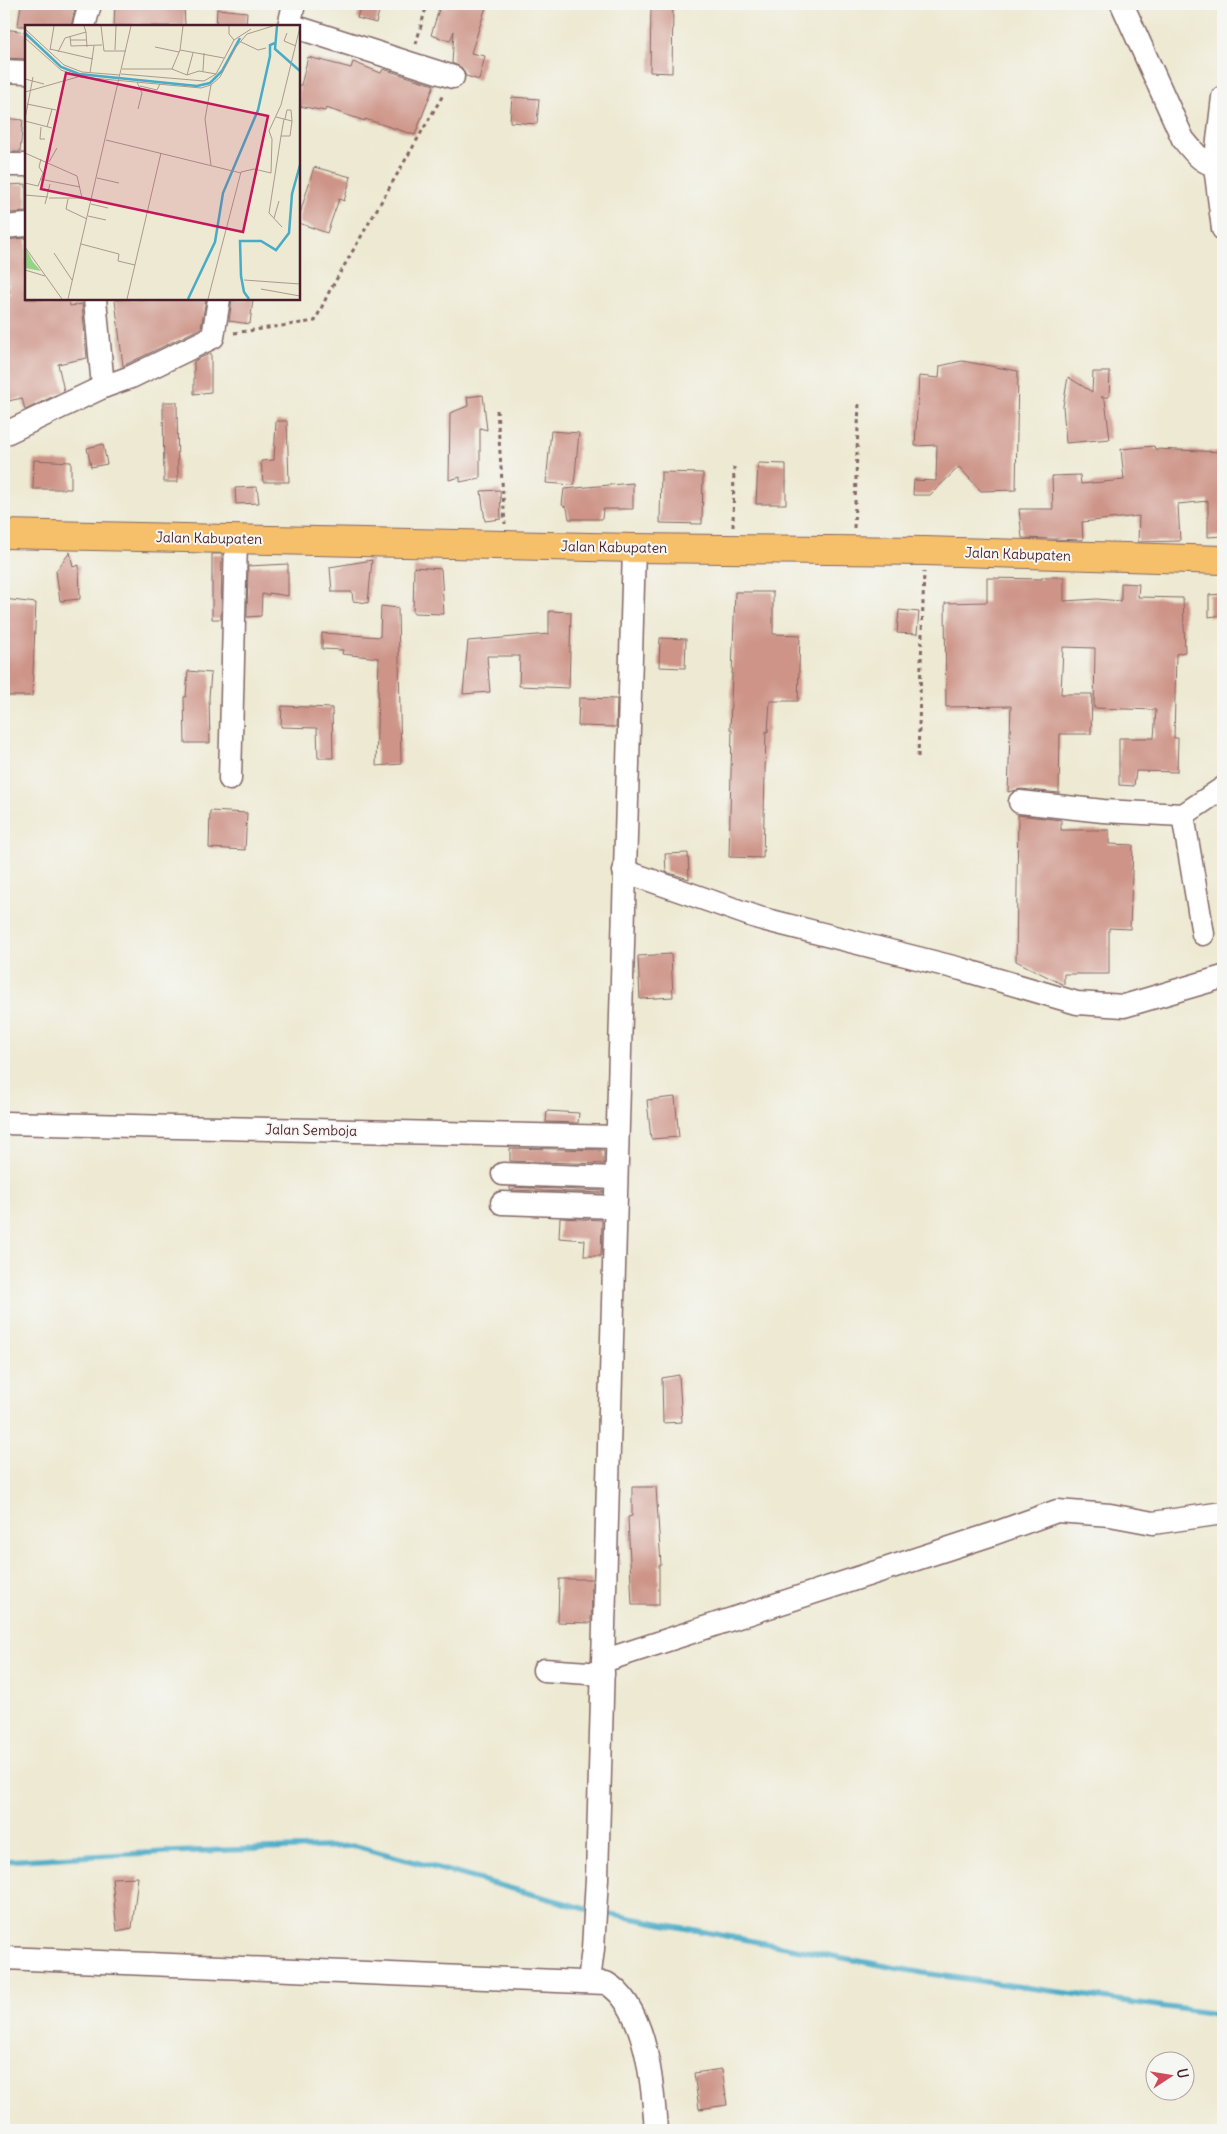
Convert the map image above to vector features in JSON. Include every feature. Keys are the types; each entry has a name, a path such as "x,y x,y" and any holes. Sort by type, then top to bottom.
{"main road":[{"name":"Jalan Kabupaten","path":"4,534 733,550 925,551 1223,560"}],"street":[{"path":"84,25 90,4"},
{"path":"1122,4 1183,139 1196,157 1209,164 1219,166"},
{"path":"293,22 453,77"},
{"path":"4,71 25,72"},
{"path":"1223,97 1219,166 1223,229"},
{"path":"4,165 25,165"},
{"path":"4,227 25,225"},
{"path":"95,300 104,387"},
{"path":"4,434 104,387 131,378 213,337 219,300"},
{"path":"230,779 236,539"},
{"path":"589,1981 593,1949 597,1878 634,548"},
{"path":"1020,802 1103,811 1183,816 1223,788"},
{"path":"1183,816 1203,934"},
{"path":"624,871 759,918 961,969 1077,1003 1124,1006 1223,978"},
{"name":"Jalan Semboja","path":"4,1123 617,1137"},
{"path":"503,1174 616,1178"},
{"path":"502,1203 615,1207"},
{"path":"544,1670 603,1668 1057,1511 1110,1515 1153,1523 1223,1513"},
{"path":"4,1958 606,1983 615,1988 633,2014 647,2057 656,2130"}],"path":[{"path":"410,63 427,4"},
{"path":"213,337 315,321 334,283 453,77"},
{"path":"853,551 858,402"},
{"path":"497,410 507,545"},
{"path":"733,550 734,466"},
{"path":"918,757 925,551"}],"building":[{"path":"21,4 76,4 71,25 18,26"},
{"path":"115,4 184,4 185,25 114,25"},
{"path":"361,4 381,4 376,23 357,18"},
{"path":"447,4 487,4 471,53 485,56 479,80 466,76 462,68 452,63 454,31 450,41 431,35 440,6 446,8"},
{"path":"651,5 673,6 672,73 650,72"},
{"path":"217,9 247,12 246,25 216,25"},
{"path":"4,29 25,32 25,59 4,58"},
{"path":"308,57 351,68 353,62 381,73 383,69 434,85 415,135 326,108 325,111 300,106 301,85"},
{"path":"512,97 539,99 537,124 510,122"},
{"path":"4,118 23,120 20,152 4,152"},
{"path":"314,167 351,177 344,201 339,199 327,233 300,223 300,214"},
{"path":"25,184 25,212 9,213 7,185"},
{"path":"25,238 25,300 69,300 70,306 82,304 87,358 58,364 64,391 25,410 22,398 4,402 4,295 10,294 4,255 4,240"},
{"path":"115,300 206,300 201,328 123,366"},
{"path":"232,300 253,300 250,324 229,321"},
{"path":"211,353 211,392 194,394 194,361"},
{"path":"962,361 1018,371 1016,490 981,491 959,467 930,495 913,495 914,480 936,481 937,445 915,446 919,376 939,378 940,366"},
{"path":"1093,372 1110,372 1109,397 1101,397 1105,400 1110,439 1066,443 1063,406 1068,377 1092,392"},
{"path":"483,395 487,430 480,428 480,478 460,482 460,477 449,480 450,413 468,406 467,397"},
{"path":"163,402 177,402 178,482 164,482"},
{"path":"276,421 287,421 289,482 263,482 261,461 274,460"},
{"path":"551,431 579,433 574,485 546,483"},
{"path":"103,444 107,464 91,467 87,448"},
{"path":"1154,446 1155,449 1223,452 1223,536 1208,537 1208,501 1178,504 1180,541 1138,542 1139,516 1082,522 1083,540 1022,538 1019,509 1053,509 1052,476 1080,475 1081,484 1124,480 1121,449"},
{"path":"34,460 71,462 71,489 33,489"},
{"path":"758,463 786,464 786,504 756,504"},
{"path":"661,472 703,473 702,524 660,523"},
{"path":"633,483 633,509 603,509 602,519 569,519 567,508 562,505 564,489"},
{"path":"257,487 259,503 236,504 235,488"},
{"path":"500,490 501,519 485,521 481,491"},
{"path":"70,552 73,567 79,565 80,599 60,601 56,571"},
{"path":"212,554 222,554 221,619 212,619"},
{"path":"372,560 368,603 353,601 352,592 332,592 330,567"},
{"path":"288,564 288,596 269,593 269,595 262,594 261,616 247,617 248,566"},
{"path":"414,567 441,569 444,614 413,613"},
{"path":"1042,577 1064,577 1064,601 1097,599 1121,601 1121,583 1139,584 1138,597 1183,598 1185,652 1176,654 1174,738 1178,738 1177,772 1136,771 1134,786 1119,785 1119,738 1154,738 1156,710 1094,708 1095,648 1063,647 1061,694 1092,694 1091,734 1060,734 1059,793 1021,789 1008,792 1011,706 946,707 945,603 987,602 987,578 1042,579"},
{"path":"735,592 773,592 773,634 800,635 798,701 770,701 768,732 766,731 763,858 729,857 732,730 730,730"},
{"path":"1223,594 1223,615 1209,617 1209,595"},
{"path":"4,599 36,603 32,696 4,696"},
{"path":"381,606 398,608 401,764 376,766 379,658 342,654 343,650 322,649 322,633 380,637"},
{"path":"899,610 919,612 917,634 897,633"},
{"path":"549,611 571,612 569,688 519,686 520,656 487,656 490,692 463,694 468,641 549,634"},
{"path":"660,638 686,639 685,668 659,667"},
{"path":"188,671 211,673 209,697 210,743 185,743 184,697 186,697"},
{"path":"579,698 617,699 616,727 578,726"},
{"path":"282,706 332,708 333,758 318,758 317,728 281,727"},
{"path":"210,811 247,813 245,850 209,848"},
{"path":"1018,815 1061,820 1061,830 1109,830 1109,844 1133,845 1130,929 1109,928 1109,974 1064,974 1064,985 1016,961"},
{"path":"688,853 689,879 666,872 665,854"},
{"path":"671,954 673,997 640,999 638,956"},
{"path":"675,1097 679,1137 651,1139 647,1100"},
{"path":"547,1111 579,1113 578,1123 546,1122"},
{"path":"510,1148 604,1150 604,1164 510,1161"},
{"path":"510,1187 603,1191 603,1193 510,1190"},
{"path":"560,1218 602,1220 601,1256 584,1256 585,1240 559,1238"},
{"path":"679,1375 682,1422 663,1423 662,1378"},
{"path":"632,1487 656,1487 661,1565 659,1565 659,1605 632,1605 628,1517 632,1516"},
{"path":"559,1579 592,1579 591,1623 558,1622"},
{"path":"138,1877 132,1928 117,1931 112,1878"},
{"path":"722,2069 727,2105 699,2109 694,2073"}],"waterway":[{"path":"4,1861 165,1852 356,1846 590,1910"},
{"path":"599,1912 923,1973 1223,2015"}]}
